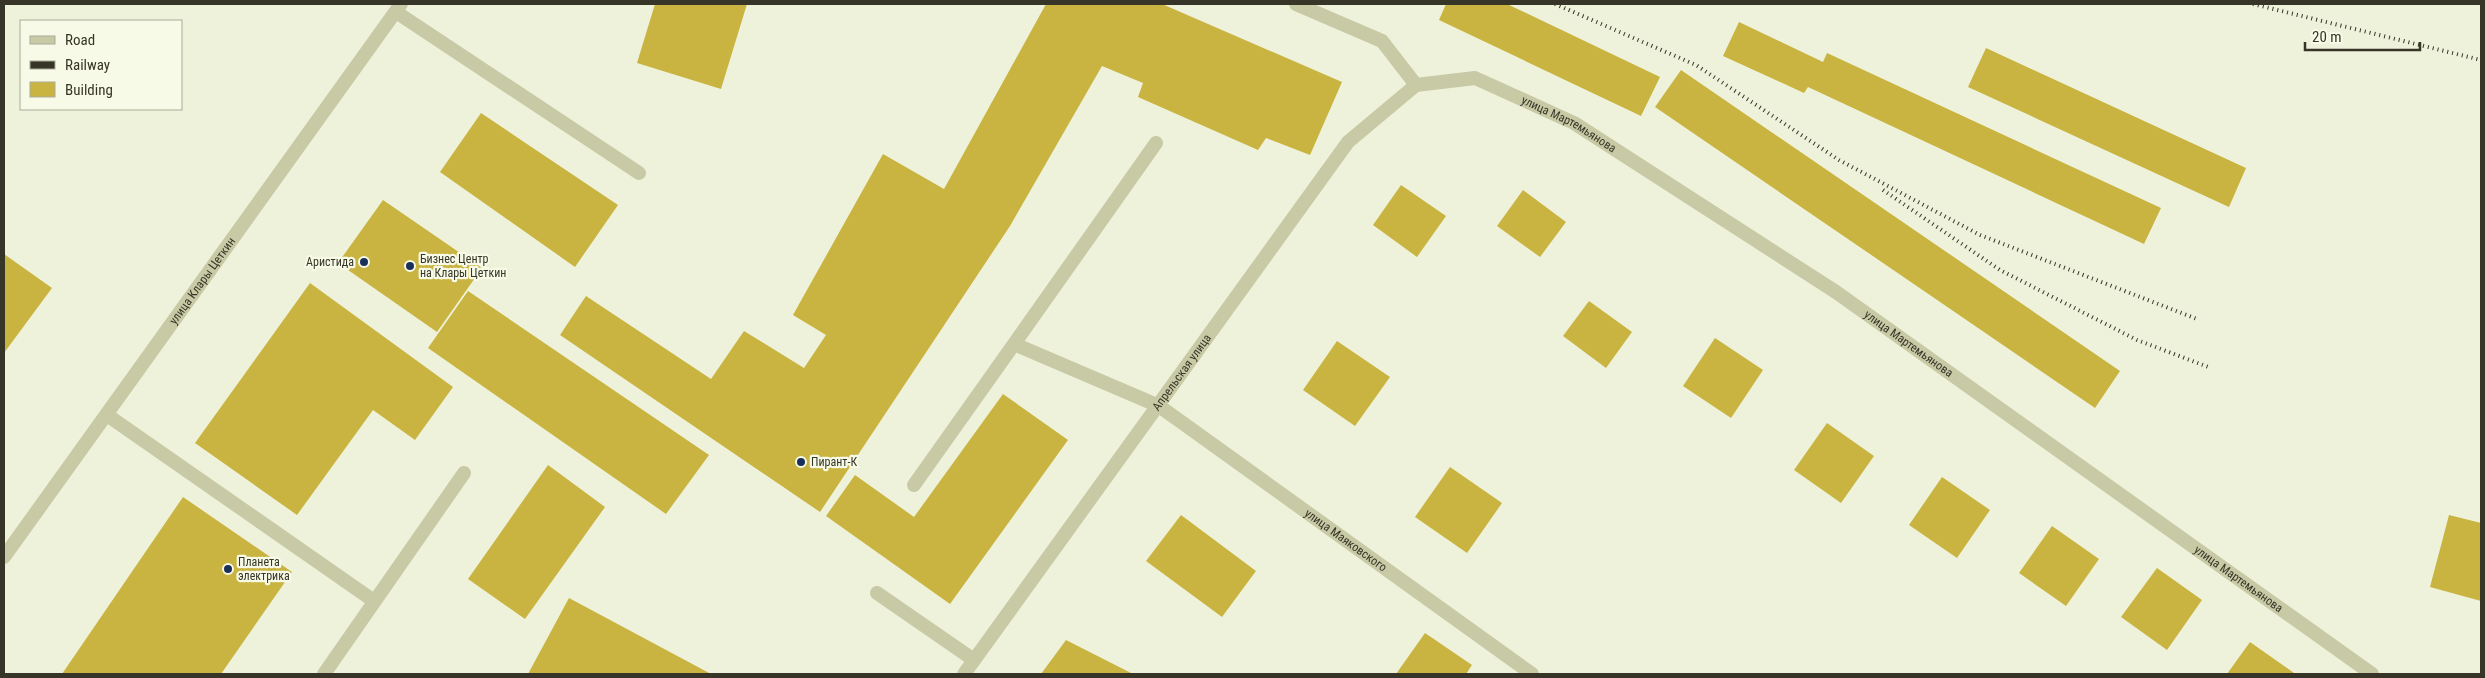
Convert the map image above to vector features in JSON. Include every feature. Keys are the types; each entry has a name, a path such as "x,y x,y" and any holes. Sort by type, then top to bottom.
{"street":[{"path":"1296,4 1382,41 1416,85"},
{"path":"398,8 639,173"},
{"name":"улица Клары Цеткин","path":"4,557 398,8"},
{"name":"улица Мартемьянова","path":"1416,85 1475,78 1574,123 1836,292 2372,674"},
{"name":"Апрельская улица","path":"964,674 1348,142 1416,85"},
{"path":"914,485 1156,143"},
{"name":"улица Маяковского","path":"1014,344 1159,406 1532,674"},
{"path":"107,414 374,601"},
{"path":"324,674 464,473"},
{"path":"877,593 974,660"}],"building":[{"path":"655,4 747,4 721,89 637,63"},
{"path":"1046,4 1162,4 1342,82 1310,155 1266,138 1258,150 1138,97 1143,83 1102,66 1010,226 820,512 560,335 586,296 711,379 744,331 804,368 826,335 793,315 883,154 944,189"},
{"path":"1446,4 1507,4 1660,77 1641,116 1439,20"},
{"path":"1739,22 1823,62 1827,53 2161,208 2144,244 1808,87 1804,93 1723,56"},
{"path":"1986,48 2246,168 2229,207 1968,87"},
{"path":"1681,70 2120,371 2095,408 1655,107"},
{"path":"481,113 618,205 575,267 440,172"},
{"path":"1401,185 1446,216 1417,257 1373,225"},
{"path":"1523,190 1566,222 1540,257 1497,226"},
{"name":"Бизнес Центр на Клары Цеткин","path":"383,200 482,268 437,332 338,263"},
{"path":"4,254 52,288 4,353"},
{"path":"310,283 453,387 415,440 373,410 297,515 195,443"},
{"path":"468,291 709,455 666,514 428,348"},
{"path":"1589,301 1632,332 1606,368 1563,336"},
{"path":"1715,338 1763,370 1731,418 1683,386"},
{"path":"1337,341 1390,377 1355,426 1303,390"},
{"path":"1003,394 1068,440 950,604 826,516 855,475 914,517"},
{"path":"1827,423 1874,456 1841,503 1794,470"},
{"path":"548,465 605,507 525,619 468,579"},
{"path":"1450,467 1502,503 1467,553 1415,517"},
{"path":"1942,477 1990,510 1957,558 1909,525"},
{"path":"183,497 292,572 221,674 62,674"},
{"path":"1181,515 1256,571 1222,617 1146,561"},
{"path":"2449,515 2481,523 2481,601 2430,587"},
{"path":"2052,526 2099,559 2066,606 2019,573"},
{"path":"2157,568 2202,600 2167,650 2121,617"},
{"path":"569,598 711,674 528,674"},
{"path":"1425,633 1472,665 1466,674 1396,674"},
{"path":"1066,640 1133,674 1041,674"},
{"path":"2250,642 2294,673 2227,674"}],"railway":[{"path":"1555,4 1696,65 1839,160 1980,235 2197,319"},
{"path":"2253,4 2481,60"},
{"path":"1883,190 2000,270 2137,340 2211,368"}],"place":[{"name":"Аристида","path":"364,262"},
{"name":"Бизнес Центр на Клары Цеткин","path":"410,266"},
{"name":"Пирант-К","path":"801,462"},
{"name":"Планета электрика","path":"228,569"}]}
